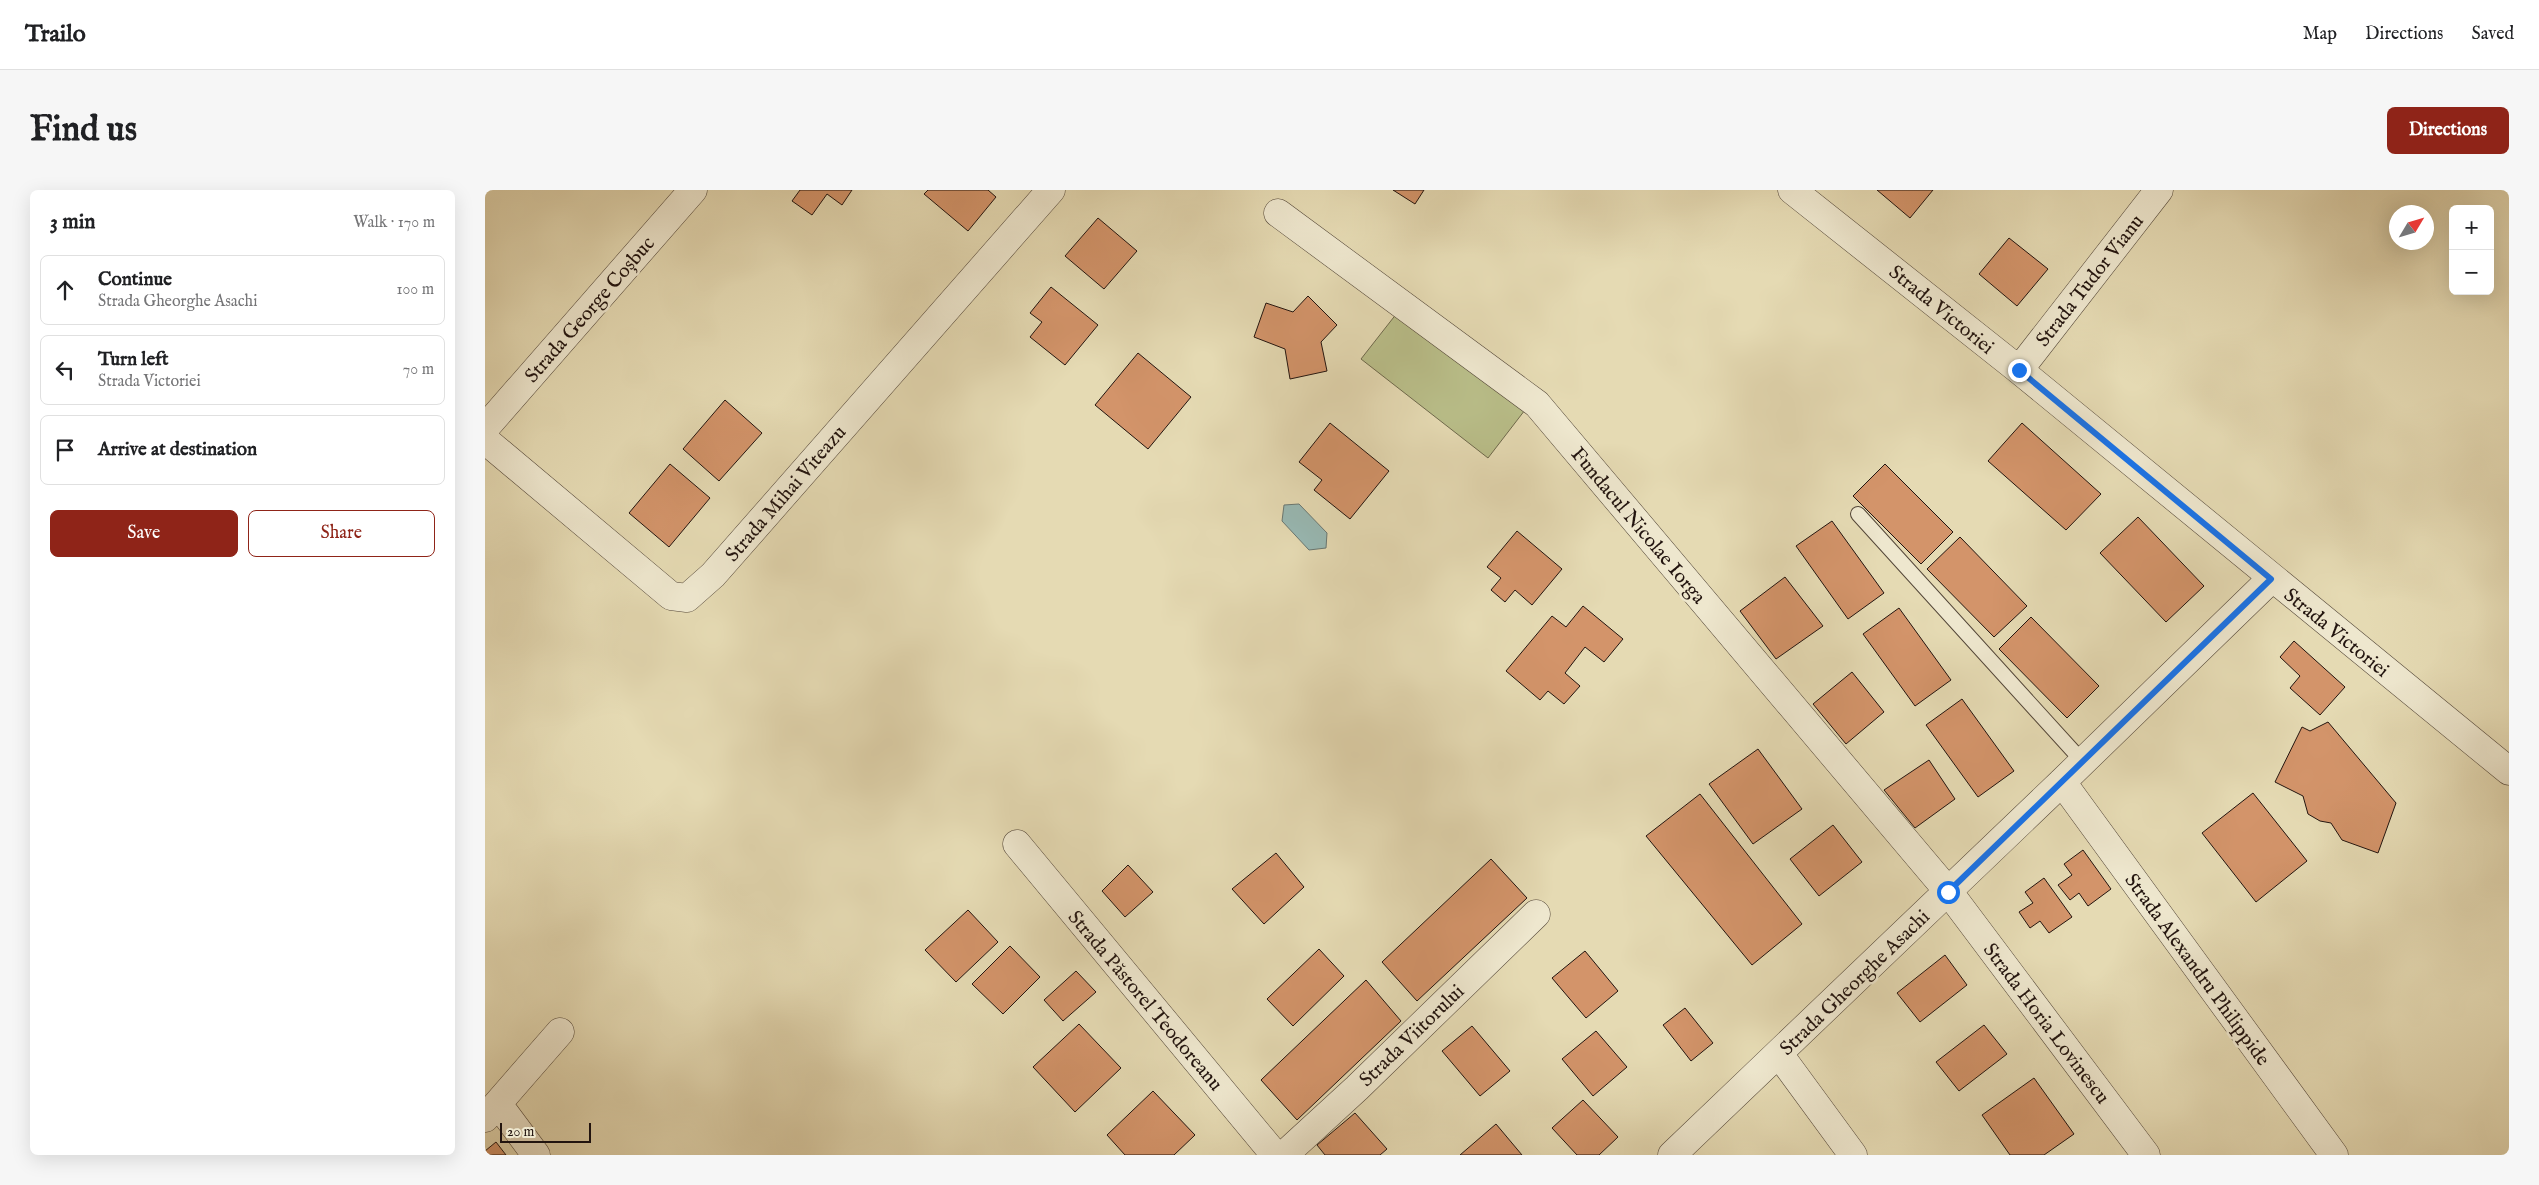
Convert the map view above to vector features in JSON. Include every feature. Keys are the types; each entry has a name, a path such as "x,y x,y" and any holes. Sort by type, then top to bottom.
{"street":[{"name":"Strada George Coșbuc","path":"485,428 693,190"},
{"name":"Strada Mihai Viteazu","path":"485,440 671,596 687,598 713,575 1051,190"},
{"name":"Strada Victoriei","path":"1792,190 2019,370 2271,579 2507,766"},
{"name":"Strada Tudor Vianu","path":"2019,370 2159,190"},
{"name":"Fundacul Nicolae Iorga","path":"1278,213 1537,404 1948,892"},
{"name":"Strada Gheorghe Asachi","path":"1672,1155 1948,892 2271,579"},
{"name":"Strada Alexandru Philippide","path":"2062,782 2335,1155"},
{"name":"Strada Păstorel Teodoreanu","path":"1017,844 1275,1155"},
{"name":"Strada Horia Lovinescu","path":"1948,892 2146,1155"},
{"name":"Strada Viitorului","path":"1284,1155 1357,1088 1536,914"},
{"path":"536,1155 491,1111 560,1032"},
{"path":"1779,1054 1853,1155"}],"lane":[{"path":"1858,514 2083,762"}],"green space":[{"path":"1408,299 1535,397 1488,458 1361,359"}],"water":[{"path":"1299,504 1327,533 1326,548 1309,550 1282,521 1284,505"}],"building":[{"path":"800,190 852,190 842,205 827,194 812,215 792,201"},
{"path":"928,190 988,190 996,197 968,231 924,194"},
{"path":"1393,190 1424,190 1415,204"},
{"path":"1877,190 1933,190 1910,218"},
{"path":"1098,218 1137,251 1104,289 1065,256"},
{"path":"2009,238 2048,269 2017,306 1979,274"},
{"path":"1051,287 1098,325 1065,365 1030,337 1042,322 1030,313"},
{"path":"1308,296 1337,325 1321,342 1327,371 1290,379 1285,349 1254,337 1266,303 1293,312"},
{"path":"1138,353 1191,397 1148,449 1095,405"},
{"path":"725,400 762,433 719,481 683,449"},
{"path":"1330,423 1389,471 1350,519 1314,490 1322,480 1299,462"},
{"path":"2022,423 2101,494 2066,530 1988,461"},
{"path":"670,464 710,498 669,547 629,513"},
{"path":"1885,464 1953,532 1921,564 1853,496"},
{"path":"2138,517 2204,586 2166,622 2100,553"},
{"path":"1832,521 1884,593 1848,619 1796,546"},
{"path":"1517,531 1562,569 1532,605 1515,590 1505,602 1491,590 1501,578 1487,567"},
{"path":"1960,537 2027,606 1994,637 1927,569"},
{"path":"1785,577 1823,626 1776,659 1740,611"},
{"path":"1583,606 1623,639 1604,662 1585,647 1565,673 1580,686 1564,704 1548,691 1540,700 1506,671 1552,616 1566,627"},
{"path":"1899,608 1951,680 1915,706 1863,634"},
{"path":"2031,617 2099,686 2067,718 1999,649"},
{"path":"2294,641 2345,687 2320,715 2290,688 2300,676 2280,657"},
{"path":"1852,672 1884,712 1846,744 1813,704"},
{"path":"1962,699 2014,771 1978,797 1926,725"},
{"path":"2328,722 2396,803 2378,853 2342,840 2331,823 2320,821 2308,814 2303,796 2275,782 2302,727 2310,731"},
{"path":"1758,749 1802,809 1753,844 1709,784"},
{"path":"1929,760 1955,799 1915,828 1884,790"},
{"path":"2253,793 2307,861 2256,902 2202,833"},
{"path":"1700,794 1802,924 1752,965 1646,836"},
{"path":"1833,825 1862,862 1819,896 1790,859"},
{"path":"2083,850 2111,889 2088,906 2079,893 2070,900 2058,885 2072,875 2064,864"},
{"path":"1276,853 1304,887 1264,924 1232,889"},
{"path":"1491,859 1527,898 1417,1001 1382,962"},
{"path":"1128,865 1153,892 1125,917 1102,891"},
{"path":"2044,878 2072,917 2049,933 2040,921 2030,928 2019,912 2033,903 2025,892"},
{"path":"968,910 998,942 956,982 925,950"},
{"path":"1010,946 1040,977 1003,1014 972,984"},
{"path":"1319,949 1344,976 1293,1026 1267,999"},
{"path":"1585,951 1618,991 1586,1018 1552,978"},
{"path":"1945,955 1967,985 1920,1022 1897,993"},
{"path":"1076,971 1096,992 1063,1021 1044,1000"},
{"path":"1366,980 1401,1021 1297,1120 1261,1080"},
{"path":"1685,1008 1713,1043 1691,1061 1663,1025"},
{"path":"1079,1024 1121,1068 1075,1112 1033,1067"},
{"path":"1984,1025 2007,1054 1959,1091 1936,1062"},
{"path":"1472,1026 1510,1071 1480,1096 1442,1051"},
{"path":"1596,1031 1627,1067 1593,1096 1562,1059"},
{"path":"2034,1078 2074,1134 2044,1155 2010,1155 1982,1115"},
{"path":"1153,1091 1195,1135 1174,1155 1125,1155 1107,1135"},
{"path":"1583,1100 1618,1137 1599,1155 1577,1155 1552,1128"},
{"path":"1355,1113 1387,1149 1380,1155 1325,1155 1317,1145"},
{"path":"1496,1124 1522,1155 1460,1155"},
{"path":"496,1142 506,1155 485,1155 485,1151"}],"route":[{"path":"1948,892 2271,579 2019,370"}]}
